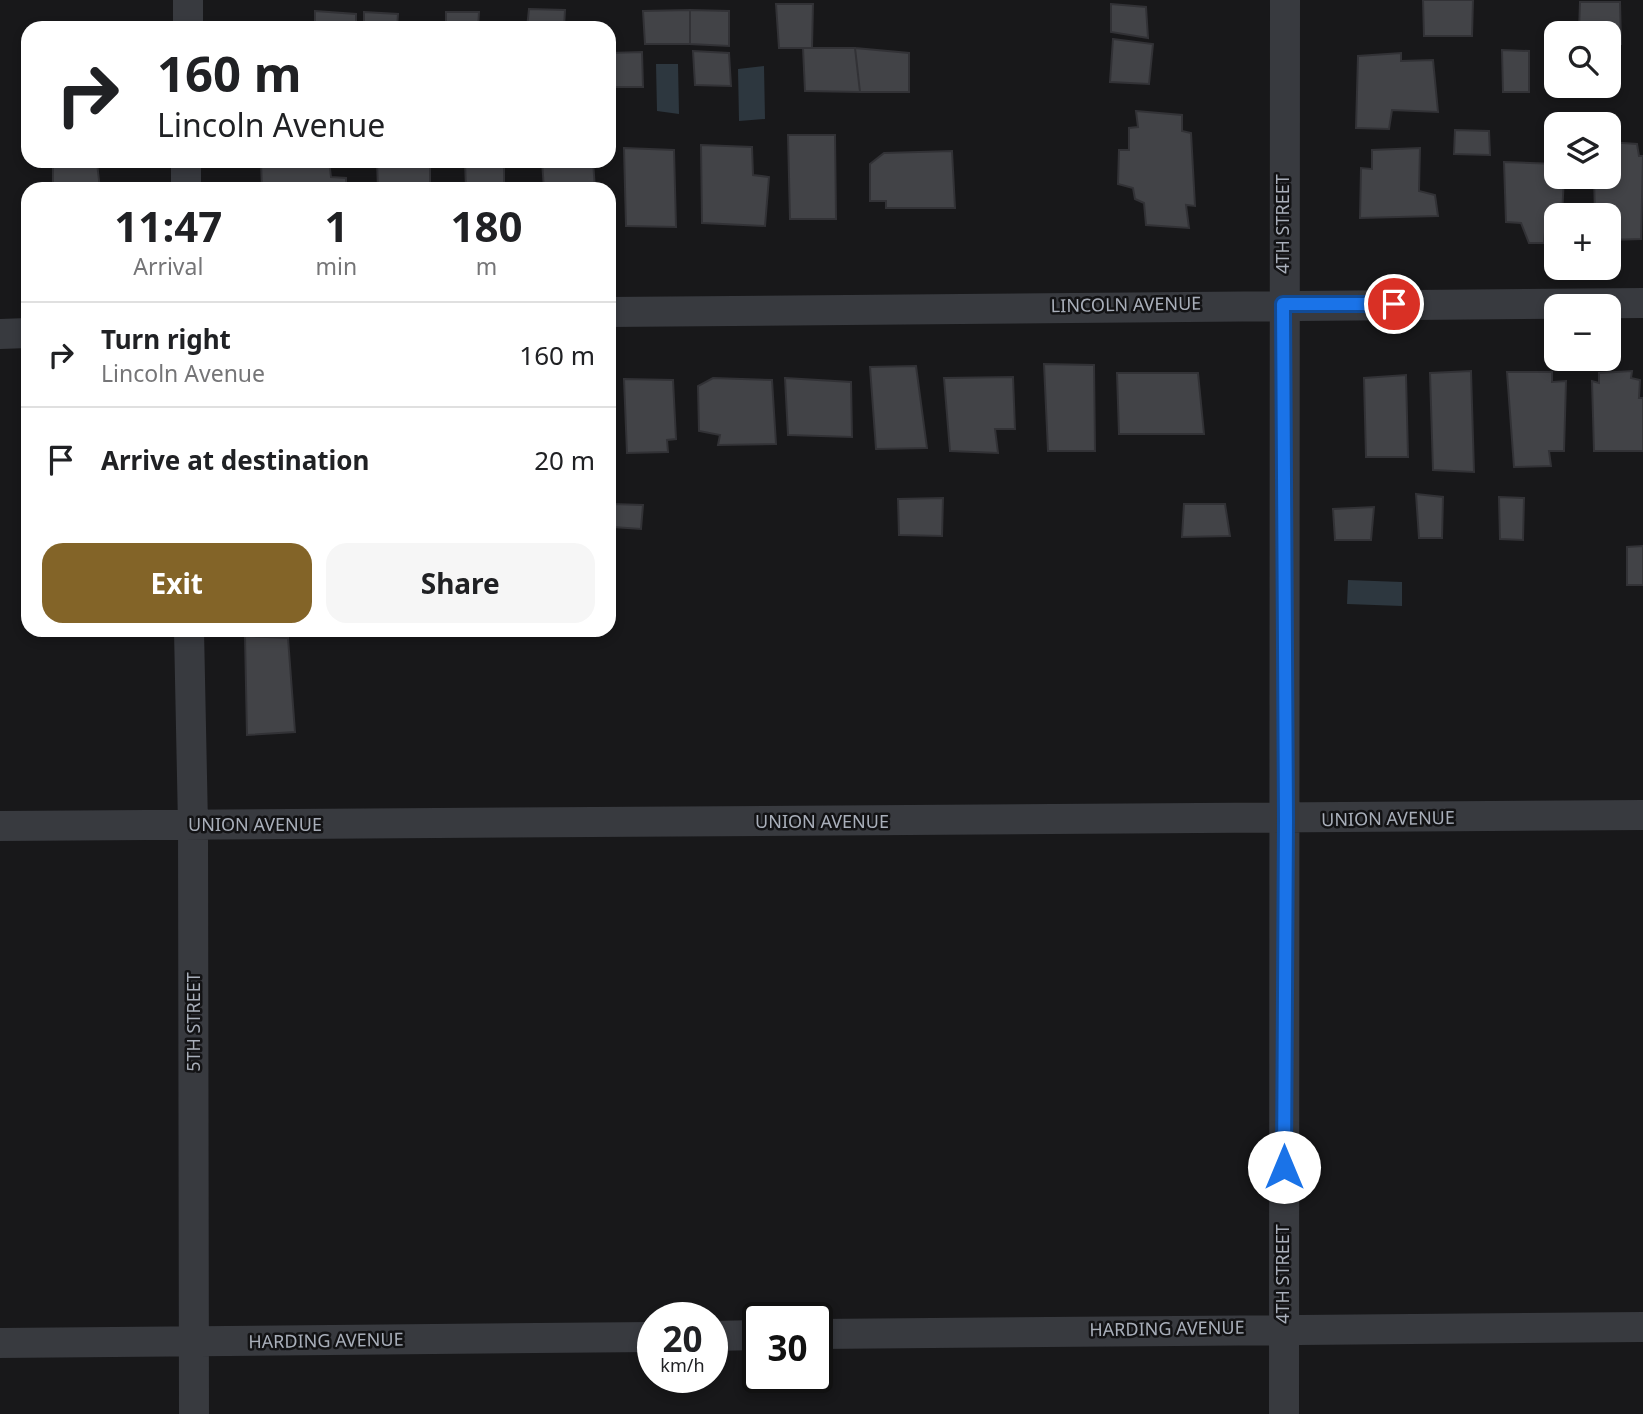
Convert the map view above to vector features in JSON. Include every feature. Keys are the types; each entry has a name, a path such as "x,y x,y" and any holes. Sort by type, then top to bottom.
{"street":[{"path":"188,0 188,21"},
{"name":"4TH STREET","path":"1284,1414 1285,0"},
{"name":"LINCOLN AVENUE","path":"616,312 1283,304 1643,303"},
{"path":"0,334 21,333"},
{"name":"5TH STREET","path":"189,637 193,825 194,1414"},
{"name":"UNION AVENUE","path":"0,826 1643,816"},
{"name":"HARDING AVENUE","path":"833,1334 1643,1327"},
{"name":"HARDING AVENUE","path":"0,1343 637,1337"}],"shaded area":[{"path":"656,64 678,64 679,114 657,111"},
{"path":"764,66 765,119 739,121 738,69"},
{"path":"1348,580 1402,582 1402,606 1347,604"}],"building":[{"path":"1423,0 1473,0 1472,36 1424,36"},
{"path":"1580,2 1620,2 1620,21 1579,21"},
{"path":"776,4 813,4 812,48 779,48"},
{"path":"1111,4 1146,7 1148,38 1111,32"},
{"path":"529,9 565,10 564,21 528,21"},
{"path":"690,10 690,44 645,44 643,11"},
{"path":"690,10 729,11 729,46 690,44"},
{"path":"315,11 356,14 356,21 315,21"},
{"path":"364,12 398,14 398,21 364,21"},
{"path":"446,12 479,12 478,21 446,21"},
{"path":"1113,39 1153,44 1149,84 1110,82"},
{"path":"803,48 855,48 860,92 805,91"},
{"path":"855,48 909,53 909,92 860,92"},
{"path":"1502,50 1529,51 1529,92 1503,92"},
{"path":"693,51 729,53 731,86 695,85"},
{"path":"642,52 643,87 616,87 616,53"},
{"path":"1401,53 1401,61 1433,60 1438,112 1392,110 1389,129 1356,128 1358,56"},
{"path":"1136,111 1182,115 1182,131 1191,133 1195,206 1186,205 1189,228 1146,225 1144,203 1135,199 1133,188 1118,184 1119,150 1129,150 1129,128 1138,127"},
{"path":"1455,130 1489,131 1490,155 1454,154"},
{"path":"788,135 835,135 836,219 790,219"},
{"path":"1621,143 1637,144 1639,156 1643,156 1641,239 1621,240 1621,203 1595,203 1594,189 1621,189"},
{"path":"701,145 752,147 753,175 769,177 765,226 702,223"},
{"path":"624,148 674,150 676,227 626,226"},
{"path":"1420,148 1419,191 1435,195 1438,216 1360,218 1361,168 1372,169 1372,150"},
{"path":"952,151 955,208 886,208 886,201 870,201 870,164 884,153"},
{"path":"1504,162 1544,164 1544,189 1563,189 1563,203 1544,203 1544,243 1529,243 1521,223 1506,222"},
{"path":"53,168 98,168 99,182 53,182"},
{"path":"261,168 330,168 331,177 346,178 346,182 262,182"},
{"path":"377,168 430,168 430,182 378,182"},
{"path":"465,168 504,168 504,182 466,182"},
{"path":"542,168 594,168 594,182 544,182"},
{"path":"1044,364 1094,365 1095,451 1048,451"},
{"path":"916,366 927,448 876,449 870,367"},
{"path":"1471,371 1474,472 1433,470 1430,373"},
{"path":"1632,371 1631,378 1640,380 1639,398 1643,398 1643,451 1594,451 1592,381 1599,383 1599,373"},
{"path":"1507,372 1552,372 1552,382 1566,381 1564,451 1549,451 1551,466 1514,467"},
{"path":"1117,373 1198,373 1204,434 1119,434"},
{"path":"1406,375 1408,457 1366,457 1364,378"},
{"path":"1013,377 1015,429 995,429 998,453 950,451 944,378"},
{"path":"713,378 772,380 776,444 718,445 720,435 699,431 698,386"},
{"path":"785,378 851,382 852,437 788,435"},
{"path":"624,379 673,380 676,439 667,440 668,452 627,453"},
{"path":"1416,494 1443,497 1442,538 1419,538"},
{"path":"1499,497 1524,498 1523,540 1500,539"},
{"path":"943,498 942,536 899,535 898,499"},
{"path":"616,504 643,505 641,529 616,527"},
{"path":"1184,504 1225,504 1230,536 1182,537"},
{"path":"1374,507 1371,540 1335,540 1333,509"},
{"path":"1643,546 1643,585 1627,585 1627,547"},
{"path":"245,637 288,638 295,732 247,735"}],"route":[{"path":"1284,1167 1286,820 1283,304 1394,304"}]}
